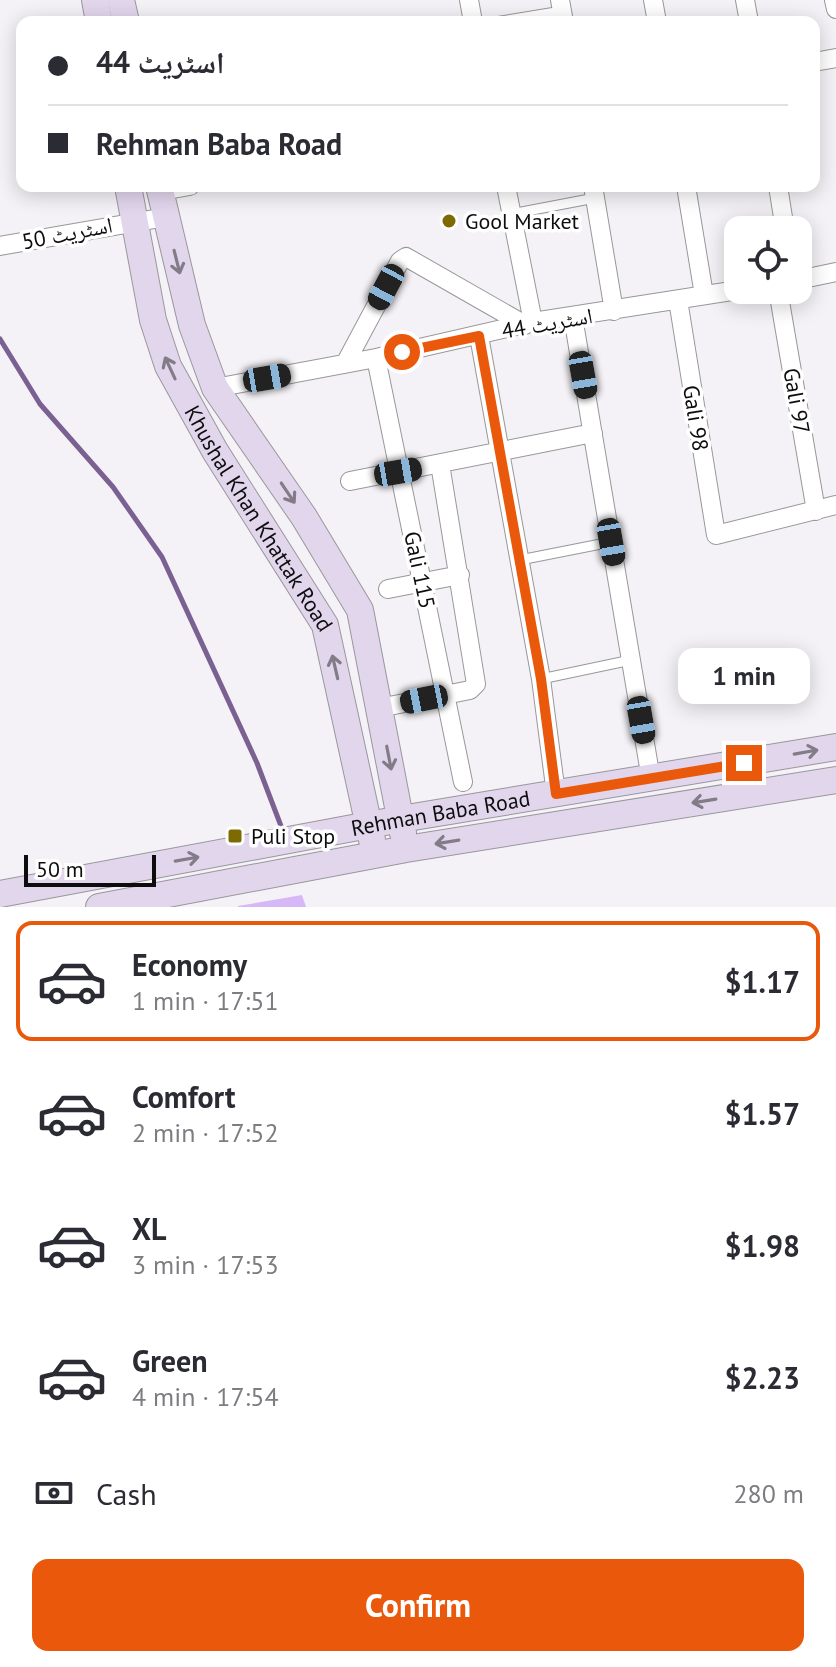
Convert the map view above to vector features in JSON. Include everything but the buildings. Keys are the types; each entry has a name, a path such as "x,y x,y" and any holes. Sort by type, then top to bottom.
{"street":[{"path":"834,0 836,9"},
{"name":"Khushal Khan Khattak Road","path":"129,192 153,320 168,366 215,451 325,625 375,855"},
{"name":"Khushal Khan Khattak Road","path":"161,192 192,325 215,388 304,517 360,610 406,849"},
{"path":"507,192 529,323"},
{"path":"594,192 614,311"},
{"path":"687,192 704,295"},
{"path":"779,192 783,216"},
{"name":"اسٹریٹ 50","path":"0,246 166,217"},
{"path":"345,364 400,261 406,257 529,323"},
{"path":"812,277 836,272"},
{"name":"اسٹریٹ 44","path":"215,388 376,358 529,323 724,292"},
{"name":"Gali 98","path":"678,300 716,535 816,511"},
{"name":"Gali 97","path":"780,304 816,511"},
{"path":"573,317 651,779"},
{"path":"479,336 541,679 556,794"},
{"name":"Gali 115","path":"376,358 463,782"},
{"path":"350,481 593,433"},
{"path":"379,708 470,690 478,677 440,464"},
{"path":"816,511 836,505"},
{"path":"388,589 460,575"},
{"name":"Rehman Baba Road","path":"0,894 401,819 836,747"},
{"name":"Rehman Baba Road","path":"99,907 406,849 836,780"}],"lane":[{"path":"532,16 562,11"},
{"path":"511,214 594,192"},
{"path":"518,561 611,542"},
{"path":"541,679 631,660"}],"shaded area":[{"path":"302,895 306,907 238,907 238,906"}],"waterway":[{"path":"0,339 40,404 113,487 162,557 257,763 281,826"}],"place":[{"name":"Gool Market","path":"449,221"},
{"name":"Puli Stop","path":"235,836"}],"route":[{"path":"402,352 479,336 541,679 556,794 744,763"}]}
